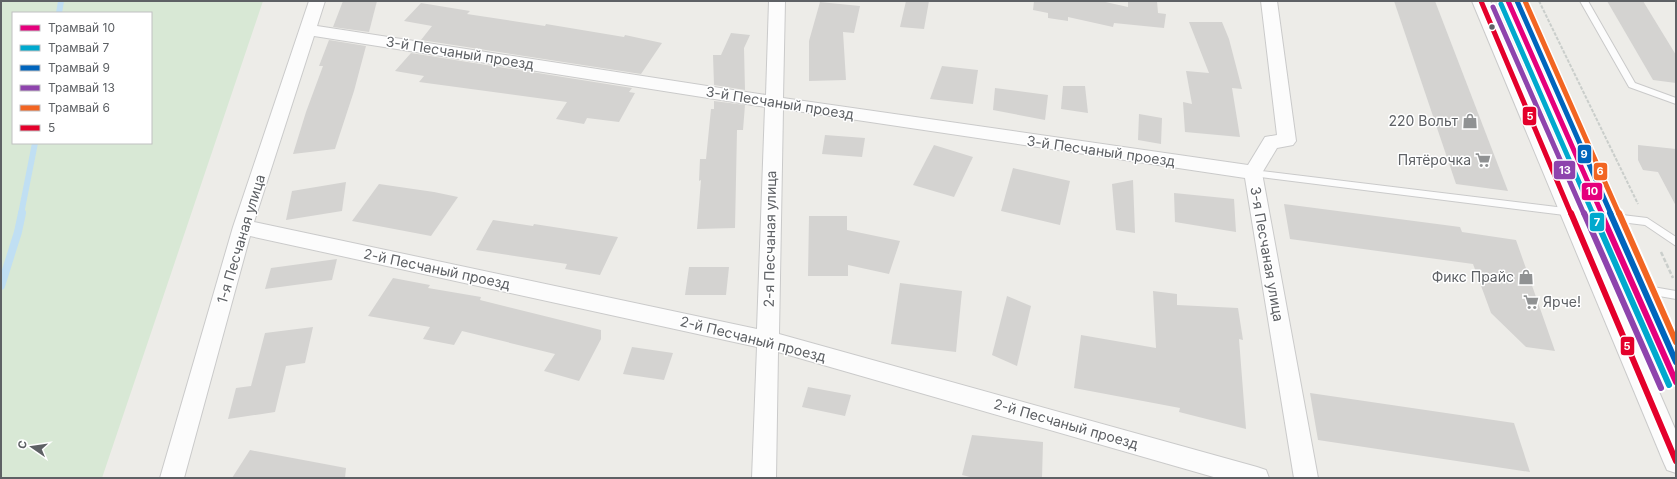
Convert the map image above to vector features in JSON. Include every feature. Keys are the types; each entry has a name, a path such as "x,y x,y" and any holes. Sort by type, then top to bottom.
{"main road":[{"path":"1481,1 1676,462"}],"street":[{"name":"1-я Песчаная улица","path":"172,478 243,227 308,30 316,1"},
{"name":"2-я Песчаная улица","path":"764,478 773,102 777,1"},
{"name":"3-я Песчаная улица","path":"1266,1 1287,141 1271,142 1253,173 1306,478"},
{"name":"3-й Песчаный проезд","path":"308,30 773,102 1253,173"},
{"name":"2-й Песчаный проезд","path":"243,227 767,340 1257,478"}],"lane":[{"path":"1584,1 1632,85 1676,102"},
{"path":"1253,173 1647,222 1676,242"},
{"path":"1601,282 1676,295"}],"path":[{"path":"1539,1 1676,284"}],"green space":[{"path":"1,1 263,1 102,478 1,478"}],"building":[{"path":"343,1 377,1 369,32 333,27"},
{"path":"906,1 929,1 924,29 900,27"},
{"path":"1034,1 1101,1 1128,7 1128,1 1157,1 1158,13 1166,14 1164,28 1114,23 1113,27 1068,17 1068,21 1048,18 1048,13 1033,10"},
{"path":"1394,1 1435,1 1508,191 1456,184"},
{"path":"1607,1 1643,1 1676,55 1676,83 1653,80"},
{"path":"820,2 860,6 854,33 843,32 846,80 809,81 809,41"},
{"path":"421,3 470,11 467,14 545,26 546,24 624,37 625,35 662,43 641,74 421,40 432,26 404,21"},
{"path":"1189,22 1222,22 1229,39 1242,89 1232,88 1240,137 1185,132 1183,102 1192,104 1186,71 1209,73"},
{"path":"731,33 750,35 744,48 745,90 714,85 713,55 721,55"},
{"path":"329,40 366,46 354,91 335,149 293,154 306,112 323,66 319,66"},
{"path":"411,53 632,88 629,92 635,93 619,122 587,118 584,124 556,119 567,102 419,82 424,76 395,71"},
{"path":"942,66 978,70 973,104 930,99"},
{"path":"1063,86 1085,86 1088,113 1061,109"},
{"path":"995,88 1048,95 1045,120 993,110"},
{"path":"714,101 745,105 743,130 737,130 735,228 697,229 701,180 699,181 700,159 706,159 711,109 714,109"},
{"path":"1139,114 1162,118 1161,144 1138,140"},
{"path":"825,135 865,138 862,157 822,154"},
{"path":"934,145 973,157 954,197 913,185"},
{"path":"1638,145 1676,149 1676,206 1658,172 1643,170 1638,160"},
{"path":"1013,168 1070,181 1060,225 1001,211"},
{"path":"1133,180 1135,233 1116,230 1112,184"},
{"path":"346,182 342,211 286,220 292,191"},
{"path":"379,184 458,197 431,236 352,221"},
{"path":"1174,193 1234,199 1236,232 1175,222"},
{"path":"1284,204 1460,227 1462,232 1516,240 1555,351 1526,347 1491,313 1473,264 1290,239"},
{"path":"809,216 847,216 847,230 900,241 889,274 848,265 848,276 808,276"},
{"path":"493,220 533,226 534,224 618,237 600,275 565,269 567,264 476,250"},
{"path":"337,259 332,280 265,289 271,268"},
{"path":"689,267 729,267 726,295 685,295"},
{"path":"393,278 430,285 428,288 481,297 480,300 601,330 601,339 579,381 544,371 555,354 462,331 454,345 423,339 430,327 368,316"},
{"path":"900,283 962,291 956,352 891,344"},
{"path":"1153,291 1177,294 1177,305 1238,308 1243,340 1239,339 1246,429 1179,412 1180,408 1074,388 1081,335 1156,348"},
{"path":"1007,296 1031,306 1017,366 992,355"},
{"path":"313,327 305,363 286,366 275,412 228,419 236,388 251,386 265,333"},
{"path":"632,347 673,353 664,380 623,374"},
{"path":"808,387 851,395 845,416 802,407"},
{"path":"1310,393 1514,423 1530,472 1318,440"},
{"path":"972,435 1043,442 1042,478 974,478 962,475"},
{"path":"250,450 346,468 345,478 232,478"}],"waterway":[{"path":"59,12 61,1"},
{"path":"21,214 35,144"},
{"path":"1,286 18,232 22,213"}],"tram line":[{"name":"10","path":"1508,1 1676,382"},
{"name":"9","path":"1517,1 1676,362"},
{"name":"6","path":"1525,1 1676,342"},
{"name":"7","path":"1501,4 1669,385"},
{"name":"13","path":"1493,7 1661,388"}],"transit line":[{"name":"5","path":"1481,1 1676,461"}],"place":[{"name":"220 Вольт","path":"1470,121"},
{"name":"Пятёрочка","path":"1483,160"},
{"name":"Фикс Прайс","path":"1526,277"},
{"name":"Ярче!","path":"1531,302"}]}
